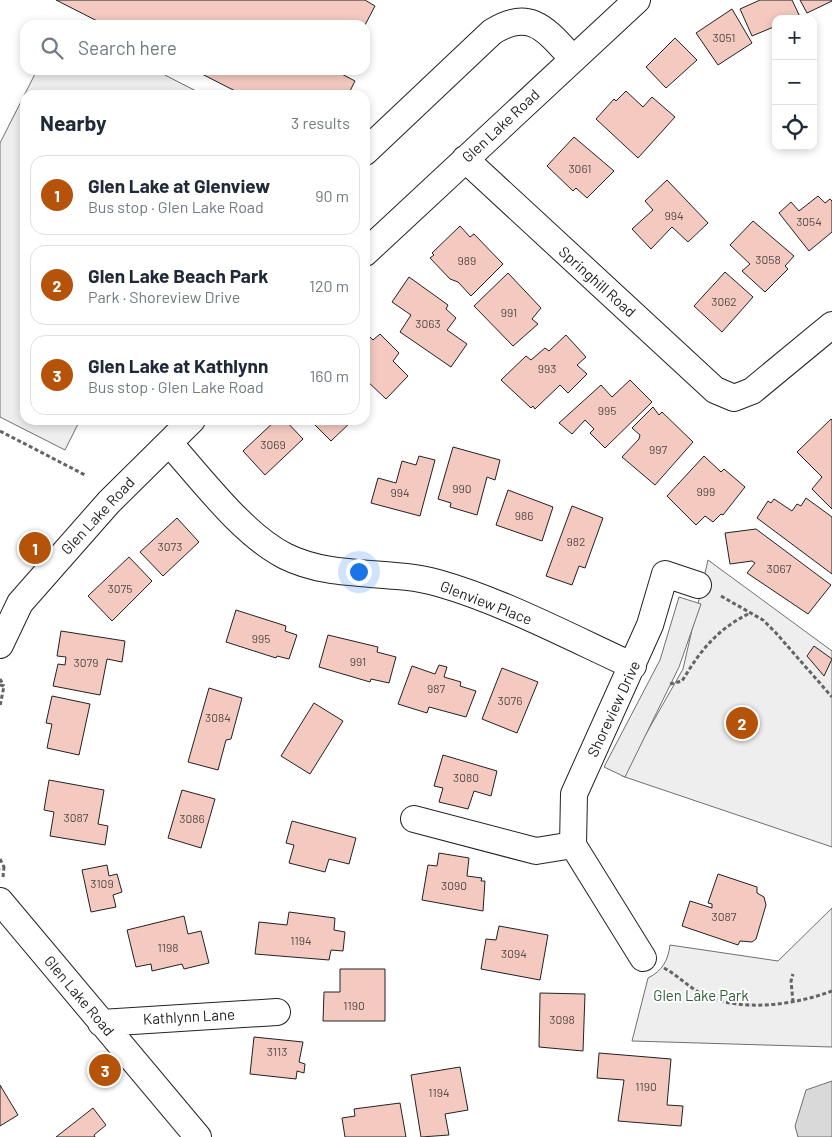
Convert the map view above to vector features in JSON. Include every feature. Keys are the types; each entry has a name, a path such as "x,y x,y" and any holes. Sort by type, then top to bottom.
{"street":[{"name":"Glen Lake Road","path":"370,248 637,0"},
{"path":"370,147 492,32 503,25 517,20 533,23 547,31 573,59"},
{"name":"Springhill Road","path":"465,159 715,390 734,398 752,391 832,325"},
{"name":"Glen Lake Road","path":"0,645 20,603 109,502 187,425"},
{"name":"Glenview Place","path":"169,443 261,542 286,556 314,567 437,583 485,600 634,666"},
{"name":"Shoreview Drive","path":"572,845 574,794 634,666 650,625 665,574 698,585"},
{"path":"414,819 536,851 572,845 643,958"},
{"name":"Glen Lake Road","path":"0,900 198,1137"},
{"name":"Kathlynn Lane","path":"101,1023 277,1012"}],"path":[{"path":"0,431 85,475"},
{"path":"698,585 763,620 781,637 832,697"},
{"path":"670,684 682,681 700,653 728,624 751,613"},
{"path":"0,679 2,685 0,706"},
{"path":"0,859 4,867 0,869"},
{"path":"643,958 672,972 686,985 707,996 729,1003 793,1002 832,991"},
{"path":"793,974 791,981 793,1002"}],"green space":[{"path":"34,75 165,75 194,90 27,90"},
{"path":"20,104 20,425 78,425 65,450 0,417 0,143"},
{"path":"708,560 832,651 832,847 622,776 683,669"},
{"name":"Glen Lake Park","path":"832,908 832,1047 632,1041 648,978 664,965 670,945 778,961"}],"shaded area":[{"path":"679,597 701,604 679,667 625,777 604,767 660,660"},
{"path":"832,1081 832,1137 798,1137 795,1126 806,1090"}],"building":[{"path":"56,0 365,0 375,6 368,20 95,20"},
{"path":"760,0 792,0 799,15 772,15 772,28 752,36 740,9"},
{"path":"800,0 832,0 832,1 807,13"},
{"path":"732,9 752,43 718,65 696,33"},
{"path":"675,38 697,60 666,88 646,67"},
{"path":"204,75 344,75 355,81 350,90 233,90"},
{"path":"626,91 643,107 652,97 675,117 638,158 596,119 614,99 616,101"},
{"path":"574,137 614,171 587,198 576,188 573,191 547,166"},
{"path":"667,180 708,223 688,242 672,227 651,249 632,229 653,210 645,201"},
{"path":"818,196 825,203 830,199 832,201 832,232 809,251 779,213 791,202 799,211"},
{"path":"753,221 794,256 785,266 788,269 765,292 742,271 750,264 730,245"},
{"path":"460,226 470,237 474,234 503,264 471,296 458,282 450,279 430,258 434,255 432,253"},
{"path":"725,272 753,297 722,332 694,306"},
{"path":"508,273 541,308 532,319 538,324 513,346 474,306"},
{"path":"409,277 448,305 446,309 456,318 447,330 467,344 451,367 400,332 411,315 392,302"},
{"path":"380,334 399,353 393,361 408,376 386,399 370,384 370,337 373,340"},
{"path":"566,335 586,357 577,365 587,374 568,393 560,385 535,409 533,406 531,408 501,380 526,356 531,360 545,348 549,351"},
{"path":"630,380 652,402 605,448 590,433 594,429 585,420 572,434 559,423 601,385 612,397"},
{"path":"653,407 659,415 662,412 693,442 655,485 622,457 639,439 640,435 632,428"},
{"path":"831,419 832,509 812,489 822,477 797,452"},
{"path":"271,425 290,425 303,439 265,475 243,451"},
{"path":"315,425 348,425 331,441"},
{"path":"453,447 500,460 495,480 487,477 477,515 450,507 451,503 438,499"},
{"path":"419,456 435,460 420,516 371,503 378,478 396,483 402,461 416,465"},
{"path":"704,456 721,472 724,469 745,487 723,515 721,514 713,522 705,516 696,525 667,496"},
{"path":"508,490 553,507 542,541 496,525"},
{"path":"806,498 832,517 832,574 757,518 768,501 771,503 774,499 792,511 797,504 801,506"},
{"path":"572,506 603,518 585,568 579,566 572,585 546,576"},
{"path":"177,518 199,542 163,576 140,552"},
{"path":"756,529 831,585 808,614 747,573 755,563 752,561 730,564 725,533"},
{"path":"129,557 152,581 112,621 88,596"},
{"path":"236,610 286,626 285,631 297,635 289,659 277,656 276,658 226,642"},
{"path":"61,631 125,641 122,662 107,659 100,695 53,686 58,664 65,665 66,657 57,656"},
{"path":"328,635 378,647 377,652 396,657 389,683 371,679 370,682 319,667"},
{"path":"814,646 832,659 824,676 807,656"},
{"path":"439,665 447,667 444,677 461,682 460,686 476,691 466,717 429,707 427,713 398,704 412,666 435,674"},
{"path":"502,668 538,682 517,733 482,719"},
{"path":"209,688 242,698 231,739 226,740 218,770 188,762"},
{"path":"52,696 90,704 79,755 47,748 52,724 46,723"},
{"path":"314,703 343,721 310,774 281,756"},
{"path":"443,755 497,771 491,796 474,791 468,809 439,802 443,788 434,786"},
{"path":"49,780 104,790 98,824 108,826 105,845 50,836 54,812 44,810"},
{"path":"182,790 215,799 201,848 168,838"},
{"path":"292,821 356,838 349,864 329,859 325,872 289,863 294,845 286,843"},
{"path":"439,853 469,858 467,876 482,878 481,881 485,881 483,911 422,900 428,865 437,866"},
{"path":"107,865 109,876 117,874 122,892 113,895 116,907 91,912 82,870"},
{"path":"718,874 757,887 757,893 764,897 766,905 756,939 752,942 740,941 738,945 682,926 690,901 712,908 712,904 708,903"},
{"path":"289,912 335,918 334,930 345,932 343,951 331,950 329,960 255,954 259,922 287,925"},
{"path":"184,916 188,934 201,931 209,963 184,969 182,964 152,971 151,964 136,967 127,930"},
{"path":"499,926 548,935 540,980 481,969 486,939 496,940"},
{"path":"340,969 385,969 385,1021 323,1021 324,992 340,992"},
{"path":"540,993 585,994 583,1051 539,1047"},
{"path":"254,1037 303,1042 299,1062 305,1064 304,1073 297,1071 296,1079 250,1074"},
{"path":"599,1053 671,1059 667,1105 683,1106 681,1126 618,1121 624,1080 597,1078"},
{"path":"460,1067 468,1110 445,1114 449,1135 421,1137 411,1075"},
{"path":"0,1085 18,1115 0,1126"},
{"path":"400,1103 406,1137 345,1137 342,1118 355,1116 354,1109"},
{"path":"93,1108 106,1125 94,1135 95,1137 56,1137"}],"place":[{"name":"Glen Lake at Glenview","path":"35,548"},
{"name":"Glen Lake Beach Park","path":"742,723"},
{"name":"Glen Lake at Kathlynn","path":"105,1070"}]}
